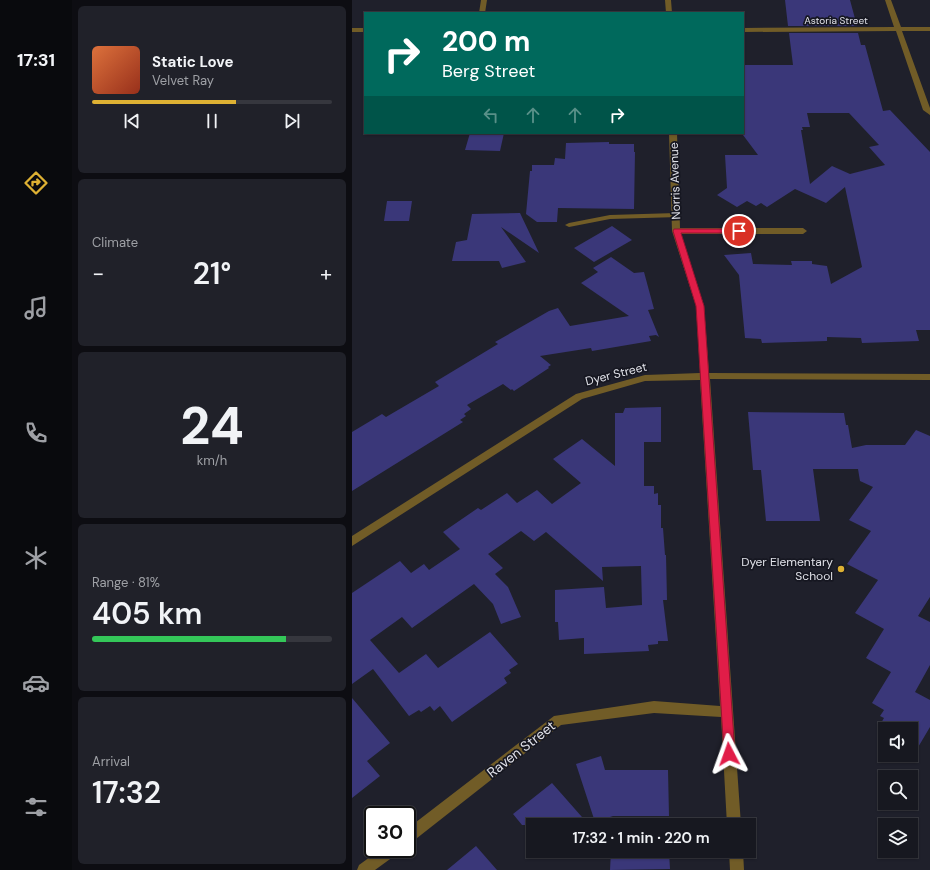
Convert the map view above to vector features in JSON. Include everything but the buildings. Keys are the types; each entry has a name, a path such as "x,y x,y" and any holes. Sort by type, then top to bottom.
{"street":[{"path":"668,0 669,12"},
{"path":"888,0 927,110 930,113"},
{"name":"Astoria Street","path":"744,30 930,29"},
{"path":"352,30 364,30"},
{"name":"Norris Avenue","path":"673,134 676,231 700,306 734,818"},
{"path":"676,231 802,231"},
{"name":"Dyer Street","path":"352,542 579,396 645,378 705,376 930,377"},
{"name":"Raven Street","path":"416,830 558,720 654,707 726,712"},
{"path":"364,870 380,858"},
{"path":"736,858 737,870"}],"lane":[{"path":"482,12 484,0"},
{"path":"569,224 610,217 676,216"}],"place":[{"name":"Dyer Elementary School","path":"841,569"}],"route":[{"path":"729,754 700,306 676,231 739,231"}]}
